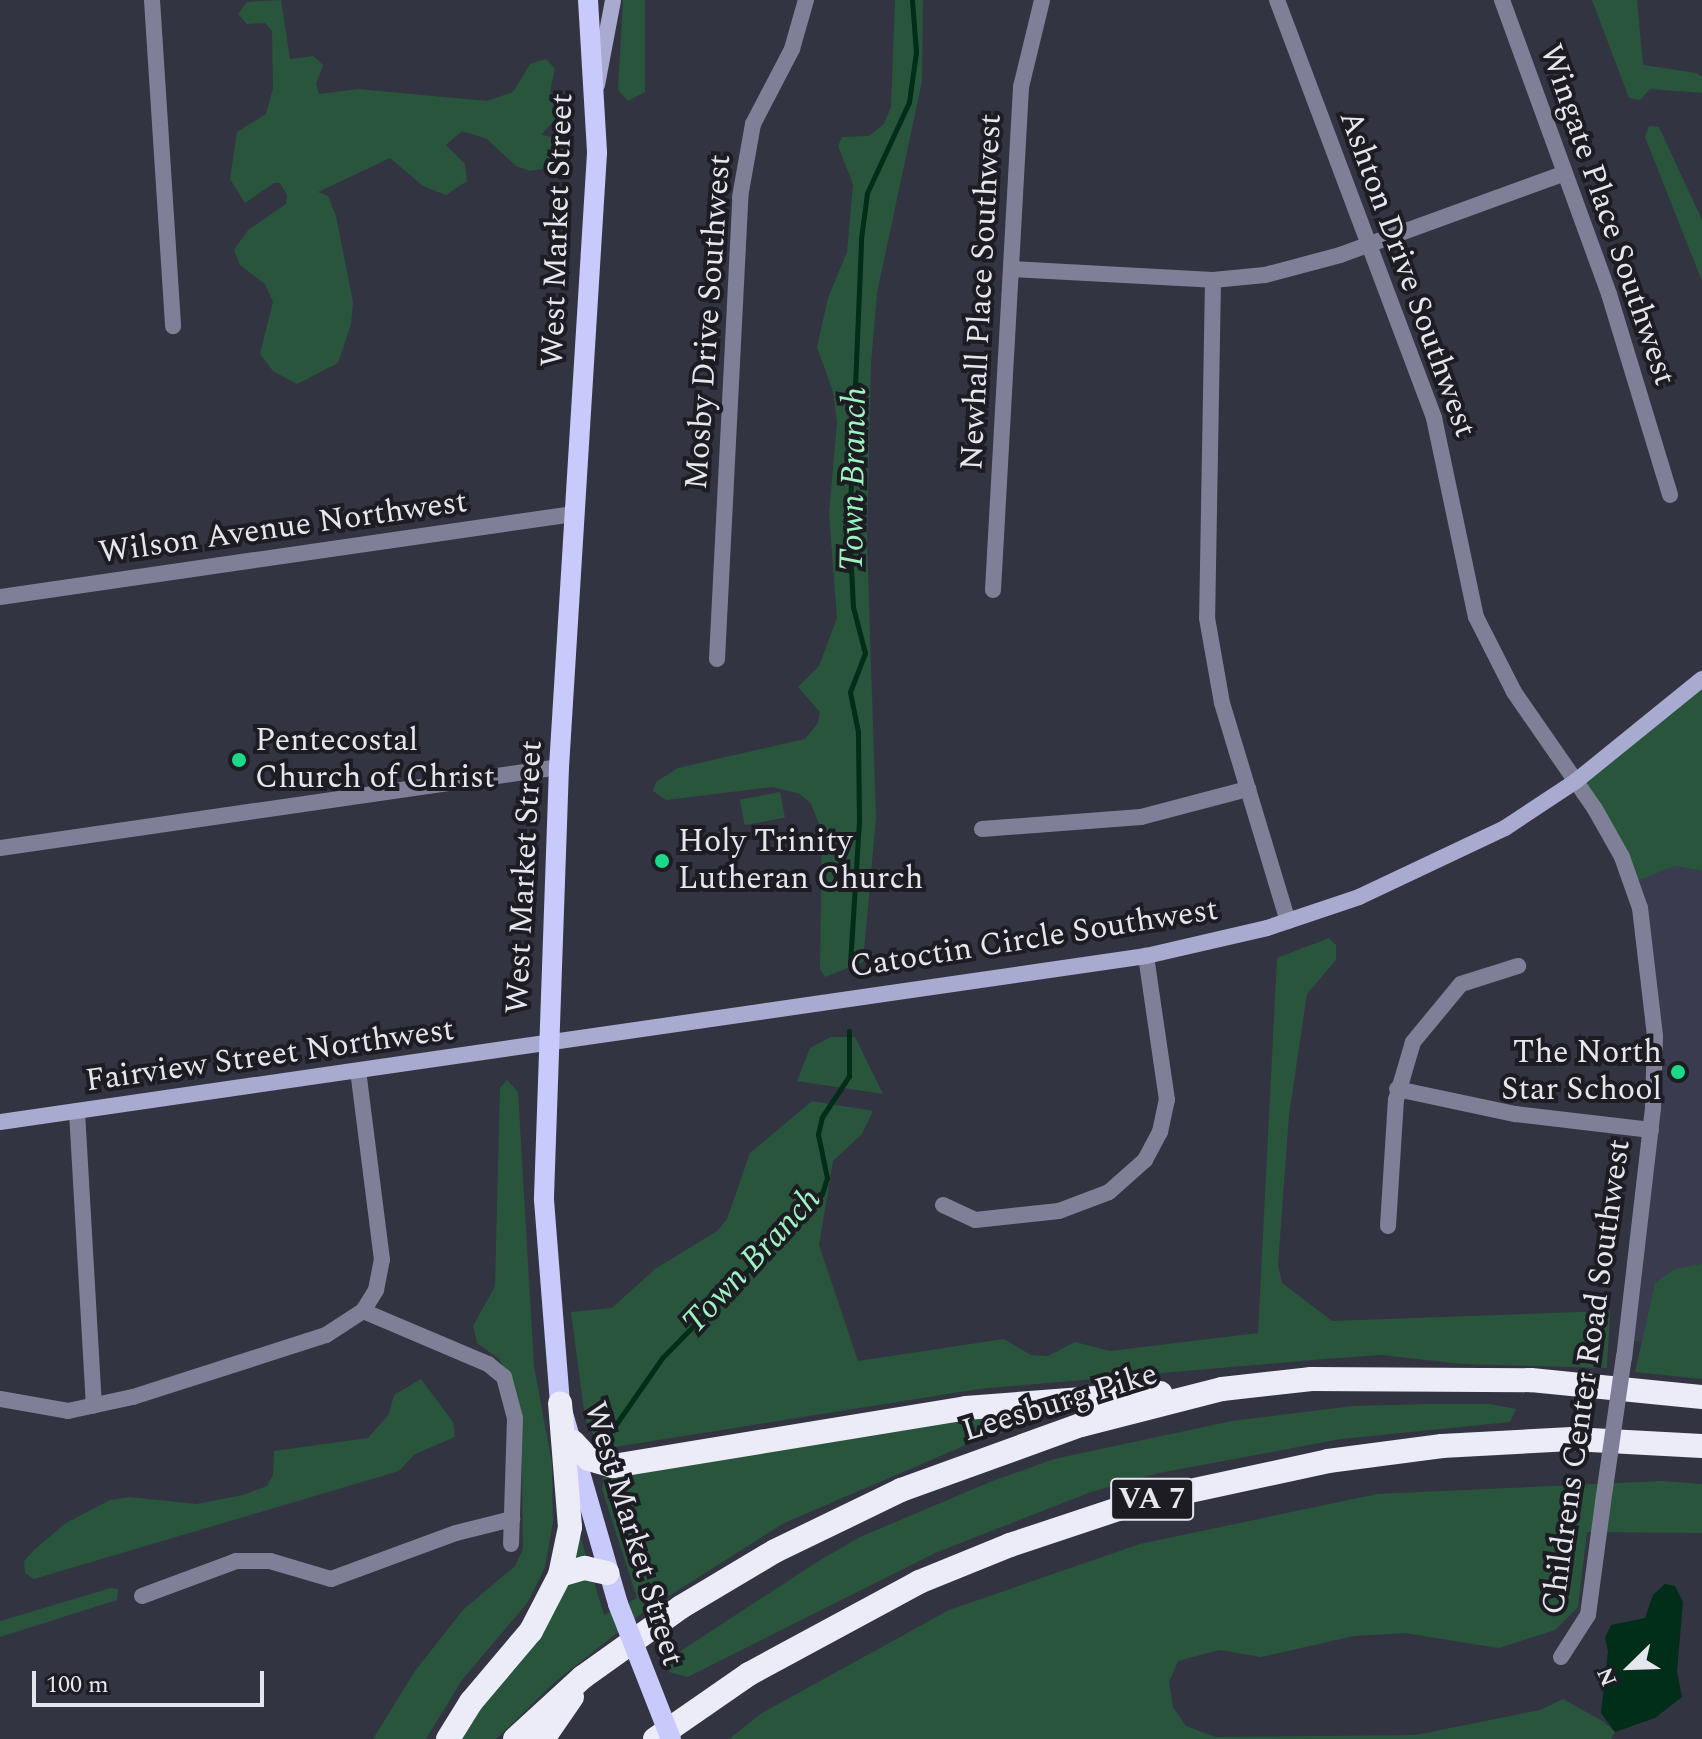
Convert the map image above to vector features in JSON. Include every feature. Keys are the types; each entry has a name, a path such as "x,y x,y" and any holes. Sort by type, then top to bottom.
{"highway":[{"name":"Leesburg Pike","path":"515,1739 583,1677 695,1597 843,1515 981,1458 1222,1389 1413,1376 1531,1380 1702,1397"},
{"path":"573,1442 589,1459 613,1466 966,1408 1222,1389"},
{"path":"448,1739 471,1702 531,1631 560,1575 570,1527 560,1403"},
{"name":"VA 7","path":"655,1739 749,1674 872,1605 1010,1545 1139,1502 1328,1461 1442,1446 1572,1439 1702,1446"},
{"path":"560,1575 585,1568 607,1573"},
{"path":"543,1739 583,1677"}],"main road":[{"name":"West Market Street","path":"588,0 596,92 597,153 559,767 547,1044 544,1200 560,1403 607,1573 671,1739"},
{"path":"596,92 613,0"},
{"name":"Catoctin Circle Southwest","path":"547,1044 1146,956 1288,921 1359,897 1448,858 1576,781 1702,679"},
{"name":"Fairview Street Northwest","path":"0,1122 547,1044"}],"street":[{"path":"152,0 173,326"},
{"name":"Mosby Drive Southwest","path":"717,659 740,197 753,124 792,49 806,0"},
{"name":"Newhall Place Southwest","path":"993,590 1021,87 1042,0"},
{"name":"Ashton Drive Southwest","path":"1277,0 1434,418 1476,617 1514,692 1576,781"},
{"name":"Wingate Place Southwest","path":"1502,0 1609,294 1670,495"},
{"path":"1012,269 1213,280 1285,271 1370,244 1565,173"},
{"path":"1213,280 1207,618 1222,703 1288,921"},
{"name":"Wilson Avenue Northwest","path":"0,597 573,514"},
{"path":"0,848 559,767"},
{"name":"Childrens Center Road Southwest","path":"1561,1657 1588,1615 1624,1357 1651,1130 1655,1036 1640,908 1622,857 1576,781"},
{"path":"982,829 1141,817 1248,789"},
{"path":"943,1205 975,1220 1059,1211 1109,1192 1145,1160 1160,1132 1167,1100 1146,956"},
{"path":"1388,1226 1397,1089 1413,1042 1439,1005 1476,976 1518,966"},
{"path":"0,1399 49,1411 94,1406 326,1335 363,1311 376,1290 382,1260 358,1071"},
{"path":"1397,1089 1515,1114 1651,1130"},
{"path":"77,1112 94,1406"},
{"path":"363,1311 488,1364 504,1377 515,1418 511,1544"},
{"path":"142,1596 236,1561 270,1561 331,1579 456,1533 512,1519"}],"shaded area":[{"path":"281,0 290,59 313,56 323,65 316,84 319,94 358,89 487,101 513,92 530,64 546,59 555,69 550,92 561,113 541,135 566,139 566,152 558,166 530,171 516,166 487,139 462,131 446,145 465,164 467,181 446,195 423,186 390,158 318,192 328,196 336,216 353,302 351,324 338,363 297,384 273,371 260,354 273,302 265,284 240,265 234,250 248,230 286,204 287,195 280,183 274,183 245,203 230,179 237,132 266,114 273,88 272,31 265,23 247,24 238,14 247,2"},
{"path":"623,0 645,0 645,92 628,101 618,90"},
{"path":"895,0 923,0 922,81 877,293 871,364 867,541 876,818 863,962 825,977 820,969 822,831 811,804 800,794 773,787 666,800 653,791 656,782 678,768 805,739 818,723 820,712 798,687 819,666 837,618 829,514 837,422 833,392 817,347 828,298 847,252 853,184 838,146 842,137 869,136 884,124 891,107"},
{"path":"1592,0 1637,0 1643,65 1696,73 1702,77 1702,93 1650,89 1640,100 1629,98"},
{"path":"1649,126 1659,127 1702,220 1702,281 1645,137"},
{"path":"1702,679 1702,871 1675,866 1632,883 1576,781"},
{"path":"780,792 785,818 745,825 740,800"},
{"name":"The North Star School","path":"1675,866 1702,871 1702,1348 1627,1340 1655,1036 1632,883"},
{"path":"1329,938 1336,945 1336,960 1307,994 1289,1115 1278,1265 1282,1283 1332,1321 1610,1311 1607,1368 1462,1364 1382,1355 1324,1359 979,1389 615,1447 597,1442 585,1418 571,1312 612,1308 655,1269 717,1231 727,1219 750,1153 812,1101 873,1111 862,1134 833,1161 819,1245 858,1361 1004,1339 1031,1355 1048,1356 1075,1342 1110,1351 1258,1333 1277,958"},
{"path":"831,1037 855,1037 883,1094 797,1081 810,1048"},
{"path":"507,1080 518,1092 534,1366 552,1464 553,1522 545,1567 528,1602 462,1680 426,1739 373,1739 415,1671 463,1610 515,1566 523,1549 521,1421 513,1383 499,1359 477,1343 473,1326 495,1286 500,1088"},
{"path":"1702,1264 1702,1379 1635,1372 1655,1283 1675,1269"},
{"path":"421,1379 453,1422 455,1437 415,1454 399,1471 34,1579 25,1573 24,1561 34,1550 66,1523 110,1500 130,1497 196,1504 243,1495 267,1486 273,1475 274,1451 368,1438 389,1414 394,1395"},
{"path":"1490,1404 1516,1409 1510,1422 1341,1439 1159,1473 1091,1492 935,1553 688,1677 669,1672 670,1658 860,1537 990,1482 1054,1459 1232,1421 1353,1406"},
{"path":"1062,1412 966,1445 784,1523 642,1613 555,1682 496,1739 455,1739 555,1611 578,1529 604,1615 637,1598 602,1489 604,1476 913,1424"},
{"path":"1662,1481 1702,1484 1702,1533 1587,1532 1578,1607 1555,1630 1499,1648 1404,1633 1354,1636 1261,1657 1219,1650 1178,1661 1169,1682 1173,1707 1186,1726 1216,1737 1416,1735 1540,1710 1563,1699 1604,1722 1615,1732 1611,1739 729,1739 762,1713 949,1610 1140,1544 1377,1494"},
{"path":"1665,1584 1675,1586 1683,1602 1677,1672 1682,1697 1655,1718 1615,1732 1601,1713 1608,1651 1605,1638 1611,1625 1645,1618 1653,1595"},
{"path":"111,1588 118,1589 117,1600 0,1637 0,1621"}],"waterway":[{"name":"Town Branch","path":"850,964 859,820 858,732 850,692 865,653 853,607 849,529 861,239 867,193 909,102 916,52 912,0"},
{"name":"Town Branch","path":"612,1430 662,1358 822,1194 827,1178 818,1134 822,1117 849,1076 849,1031"}],"place":[{"name":"Pentecostal Church of Christ","path":"239,760"},
{"name":"Holy Trinity Lutheran Church","path":"662,861"},
{"name":"The North Star School","path":"1678,1072"}]}
